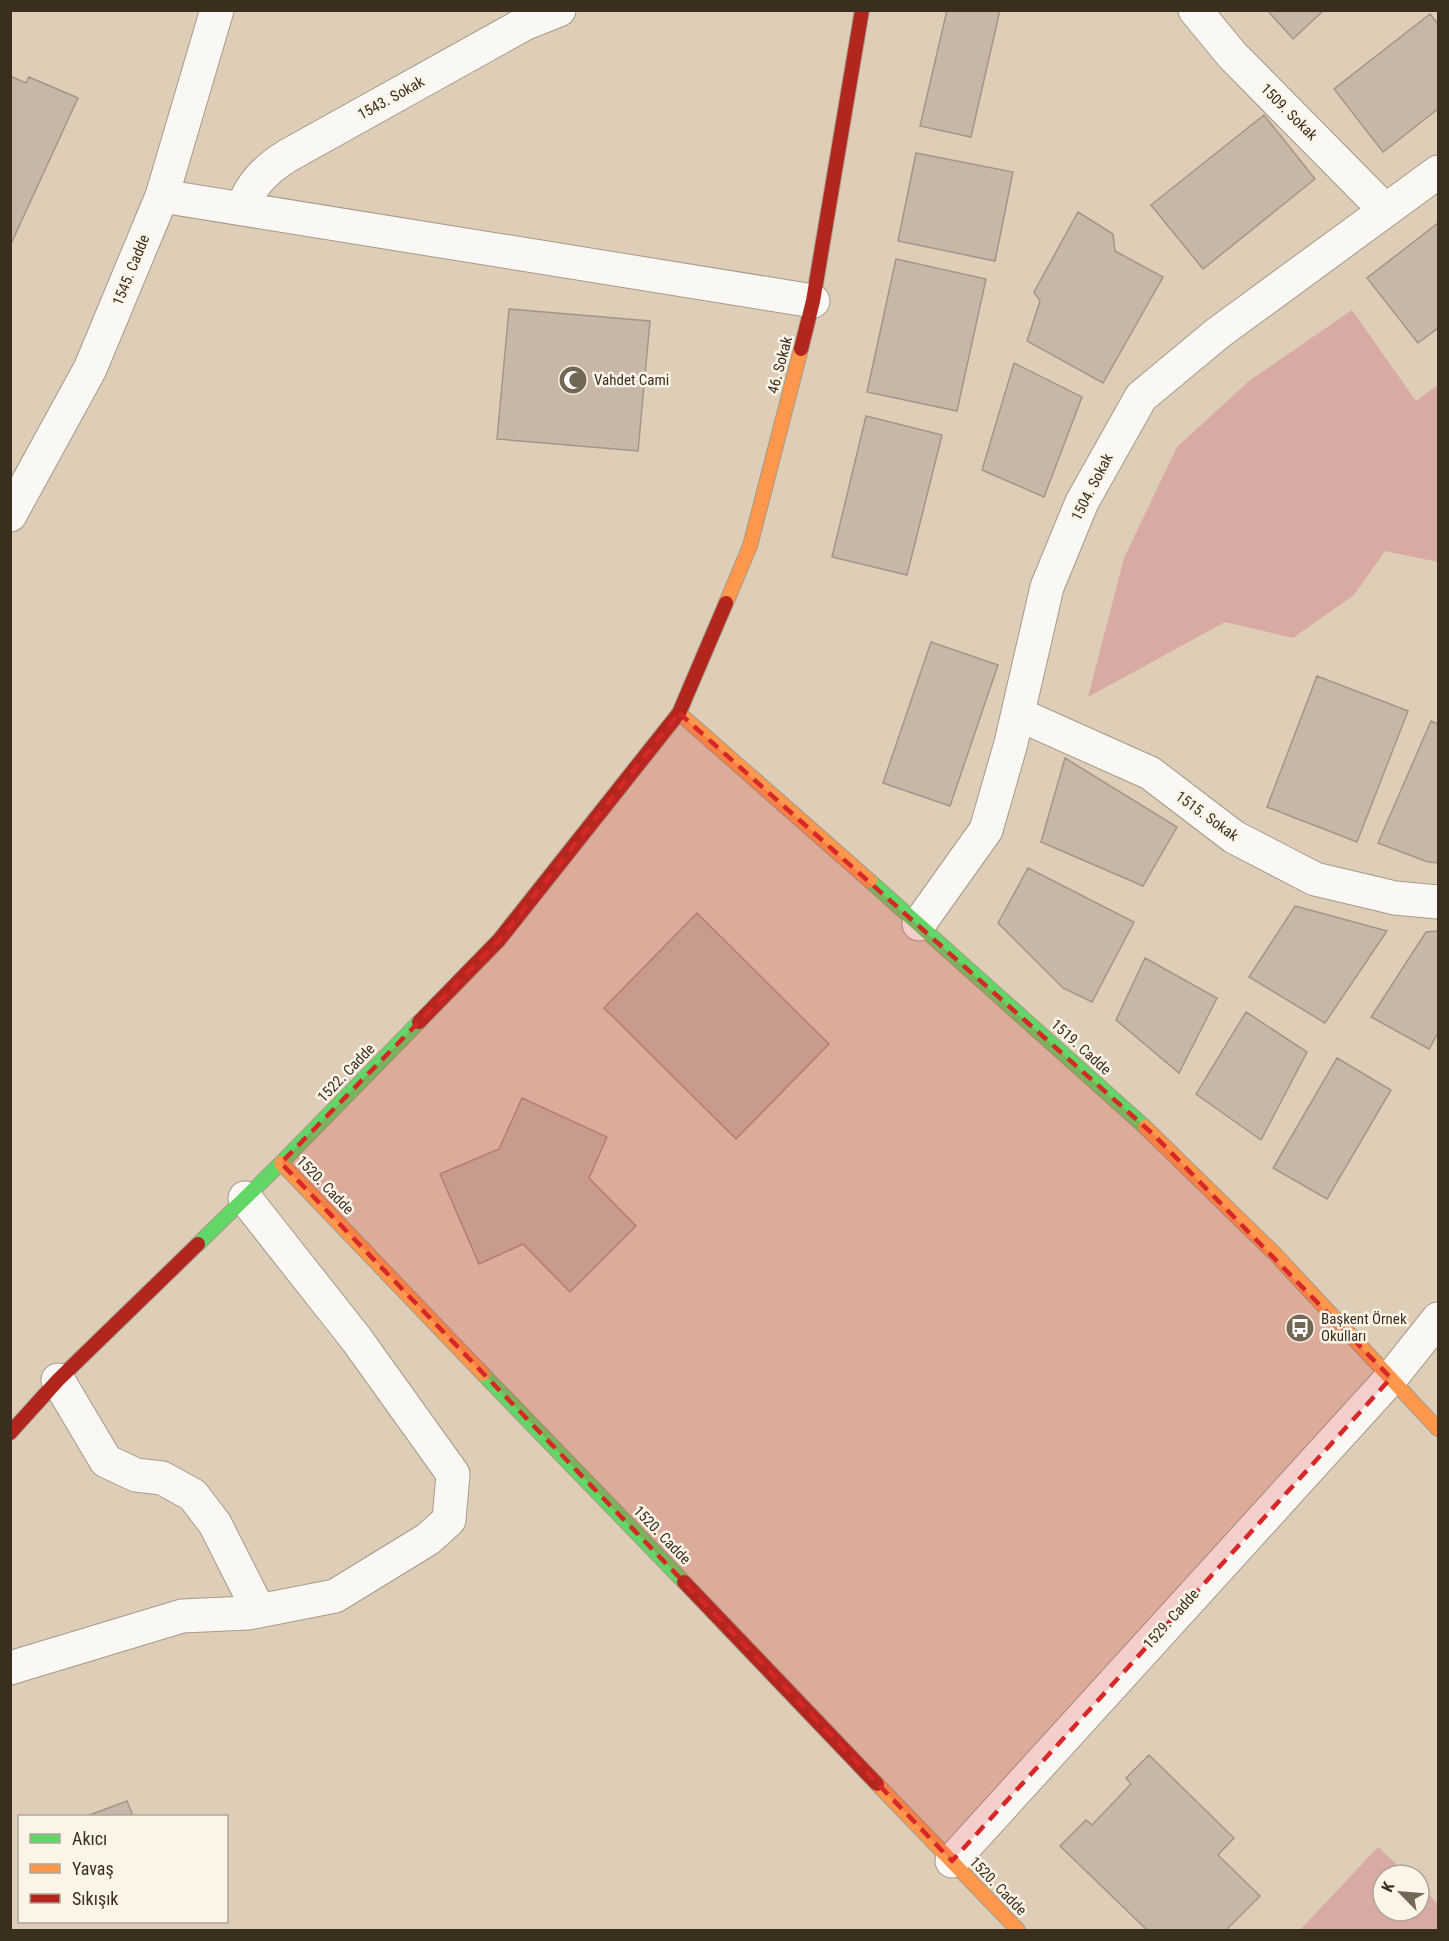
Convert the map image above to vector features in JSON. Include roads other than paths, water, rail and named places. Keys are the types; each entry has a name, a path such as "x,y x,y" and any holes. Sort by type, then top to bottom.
{"street":[{"name":"1545. Cadde","path":"10,515 90,369 162,196 217,10"},
{"name":"1543. Sokak","path":"242,209 255,182 270,167 525,17 559,10"},
{"name":"46. Sokak","path":"679,713 750,546 813,301 862,10"},
{"name":"1509. Sokak","path":"1195,10 1232,55 1385,210"},
{"name":"1504. Sokak","path":"919,924 986,830 1018,714 1047,587 1082,502 1141,397 1218,333 1438,172"},
{"path":"162,196 813,301"},
{"name":"1519. Cadde","path":"679,713 919,924 1162,1143 1275,1254 1438,1429"},
{"name":"1522. Cadde","path":"10,1433 58,1380 281,1163 499,940 679,713"},
{"name":"1515. Sokak","path":"1018,714 1150,773 1234,837 1316,879 1395,898 1438,902"},
{"name":"1520. Cadde","path":"281,1163 1018,1930"},
{"path":"10,1668 182,1616 259,1611 335,1596 428,1539 449,1520 453,1474 357,1340 245,1198"},
{"name":"1529. Cadde","path":"952,1861 1391,1378 1438,1319"},
{"path":"58,1380 106,1461 136,1475 162,1478 193,1494 215,1524 259,1611"}],"place":[{"name":"Vahdet Cami","path":"573,380"},
{"name":"Başkent Örnek Okulları","path":"1300,1328"}]}
